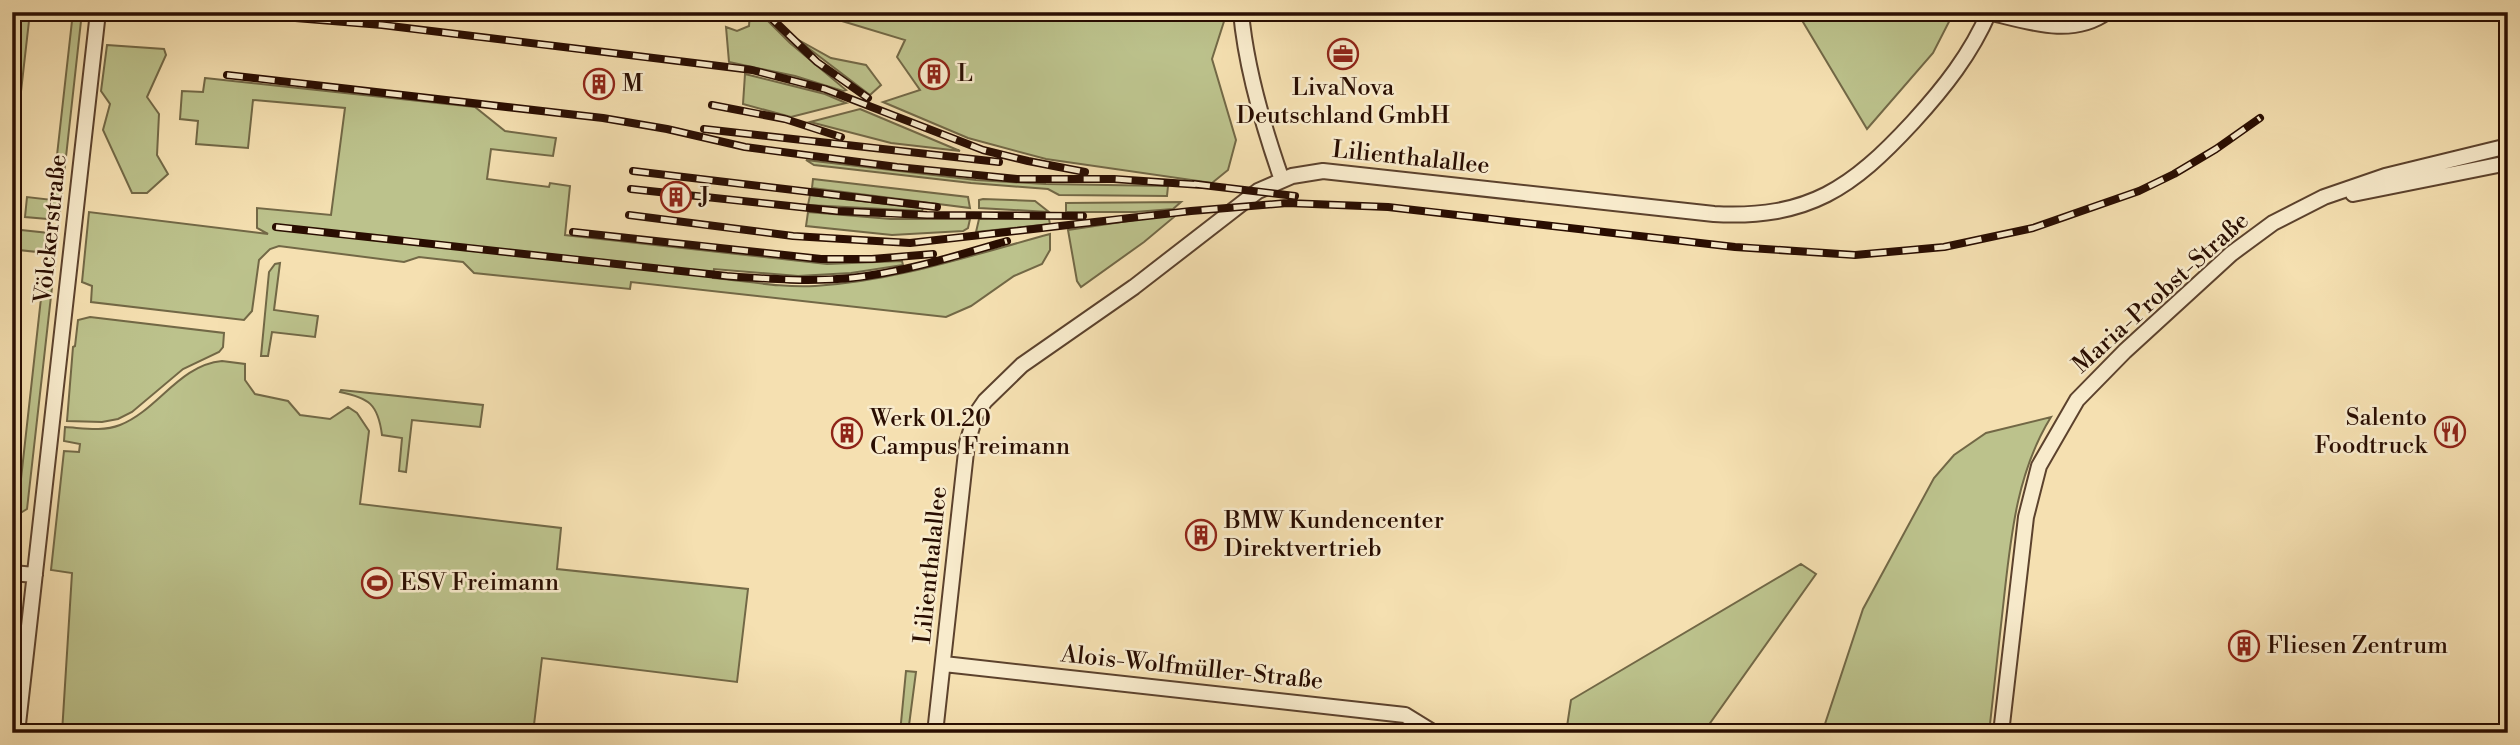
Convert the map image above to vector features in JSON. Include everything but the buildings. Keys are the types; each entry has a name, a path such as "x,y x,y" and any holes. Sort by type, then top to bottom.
{"street":[{"name":"Völckerstraße","path":"17,733 98,12"},
{"path":"1241,12 1254,86 1282,180"},
{"path":"1989,12 2056,27 2087,22 2107,12"},
{"name":"Lilienthalallee","path":"935,733 967,443 976,414 1000,383 1022,365 1134,287 1258,191 1282,180 1313,173 1341,172 1714,214 1754,215 1792,208 1842,187 1882,155 1951,77 1977,39 1989,12"},
{"name":"Maria-Probst-Straße","path":"2001,733 2026,517 2039,466 2077,400 2125,351 2231,254 2273,223 2324,197 2385,176 2508,146"},
{"name":"Maria-Probst-Straße","path":"2324,197 2381,189 2508,163"},
{"path":"12,573 34,575"},
{"name":"Alois-Wolfmüller-Straße","path":"944,664 1405,715 1431,731"}],"green space":[{"path":"12,12 30,12 19,109 12,108"},
{"path":"73,12 82,12 59,220 25,217 27,197 52,200"},
{"path":"750,12 759,12 790,43 846,90 729,62 726,27 737,31 749,26"},
{"path":"827,12 1227,12 1212,59 1236,140 1228,170 1212,183 1046,159 968,138 883,102 920,90 897,57 905,40 842,21"},
{"path":"1797,12 1954,12 1933,53 1867,129"},
{"path":"795,38 831,58 866,65 881,85 870,95"},
{"path":"107,45 164,49 166,55 147,97 159,114 157,155 168,174 147,193 132,193 103,130 110,104 101,91"},
{"path":"745,74 825,94 846,103 791,117 743,104"},
{"path":"205,78 475,107 505,131 556,138 553,156 491,149 487,179 549,187 550,183 570,186 565,235 827,264 902,261 903,265 851,273 798,276 714,269 713,278 815,286 904,273 1050,234 1050,250 1042,264 1014,276 971,306 946,317 631,282 630,289 474,273 463,262 419,257 404,262 279,246 270,249 259,260 252,311 244,320 91,302 92,286 82,282 89,212 268,234 257,228 257,208 331,215 345,108 253,100 248,148 196,144 198,121 180,119 182,91 203,92"},
{"path":"860,109 960,151 891,143 810,122"},
{"path":"806,160 976,180 1168,186 1167,196 1059,195 1048,189 814,165"},
{"path":"813,179 968,197 970,208 812,188"},
{"path":"810,195 923,208 922,211 808,205"},
{"path":"979,200 1035,201 1049,212 979,208"},
{"path":"1181,202 1173,209 1066,212 1066,203"},
{"path":"808,212 891,219 970,219 968,228 963,231 892,235 806,226"},
{"path":"1168,215 1174,217 1081,287 1077,281 1068,230"},
{"path":"979,219 1049,219 1050,224 976,232"},
{"path":"21,230 58,234 27,509 17,515 46,253 19,250"},
{"path":"280,263 274,310 318,316 315,337 272,332 268,356 261,356 269,272 275,264"},
{"path":"90,317 224,333 223,347 219,352 183,369 132,412 118,419 102,422 67,421 78,320"},
{"name":"ESV Freimann","path":"222,361 245,364 245,380 255,394 288,401 300,415 330,419 348,407 357,413 369,431 360,504 561,528 557,569 748,589 737,682 542,658 533,733 62,733 72,573 51,570 64,451 79,452 80,444 64,441 65,427 99,429 120,425 134,418 193,371"},
{"path":"340,392 483,405 480,427 412,420 406,472 399,471 402,438 382,435 375,409 365,400"},
{"path":"2051,417 2030,460 2017,504 1989,733 1822,733 1863,609 1934,478 1954,455 1986,433"},
{"path":"1801,564 1816,574 1703,733 1566,733 1571,700"},
{"path":"906,671 916,672 908,733 900,733"}],"railway":[{"path":"765,12 817,62 868,98"},
{"path":"283,17 382,25 752,70 825,89 983,150 1085,172"},
{"path":"227,75 603,118 745,147 897,167 1017,179 1114,179 1202,185"},
{"path":"712,105 785,119 841,137"},
{"path":"629,215 793,236 910,243 1191,211 1287,203 1388,207 1735,247 1855,255 1944,247 2033,228 2139,191 2216,149 2260,118"},
{"path":"704,129 999,162"},
{"path":"633,171 937,207"},
{"path":"1194,184 1295,196"},
{"path":"631,189 837,211 927,215 1083,216"},
{"path":"276,227 727,276 789,280 835,279 891,272 1007,241"},
{"path":"573,232 821,259 872,259 933,254"}],"place":[{"name":"LivaNova Deutschland GmbH","path":"1343,54"},
{"name":"L","path":"934,74"},
{"name":"M","path":"599,84"},
{"name":"J","path":"676,197"},
{"name":"Salento Foodtruck","path":"2450,432"},
{"name":"Werk 01.20 Campus Freimann","path":"847,433"},
{"name":"BMW Kundencenter Direktvertrieb","path":"1201,535"},
{"name":"ESV Freimann","path":"377,583"},
{"name":"Fliesen Zentrum","path":"2244,646"}]}
